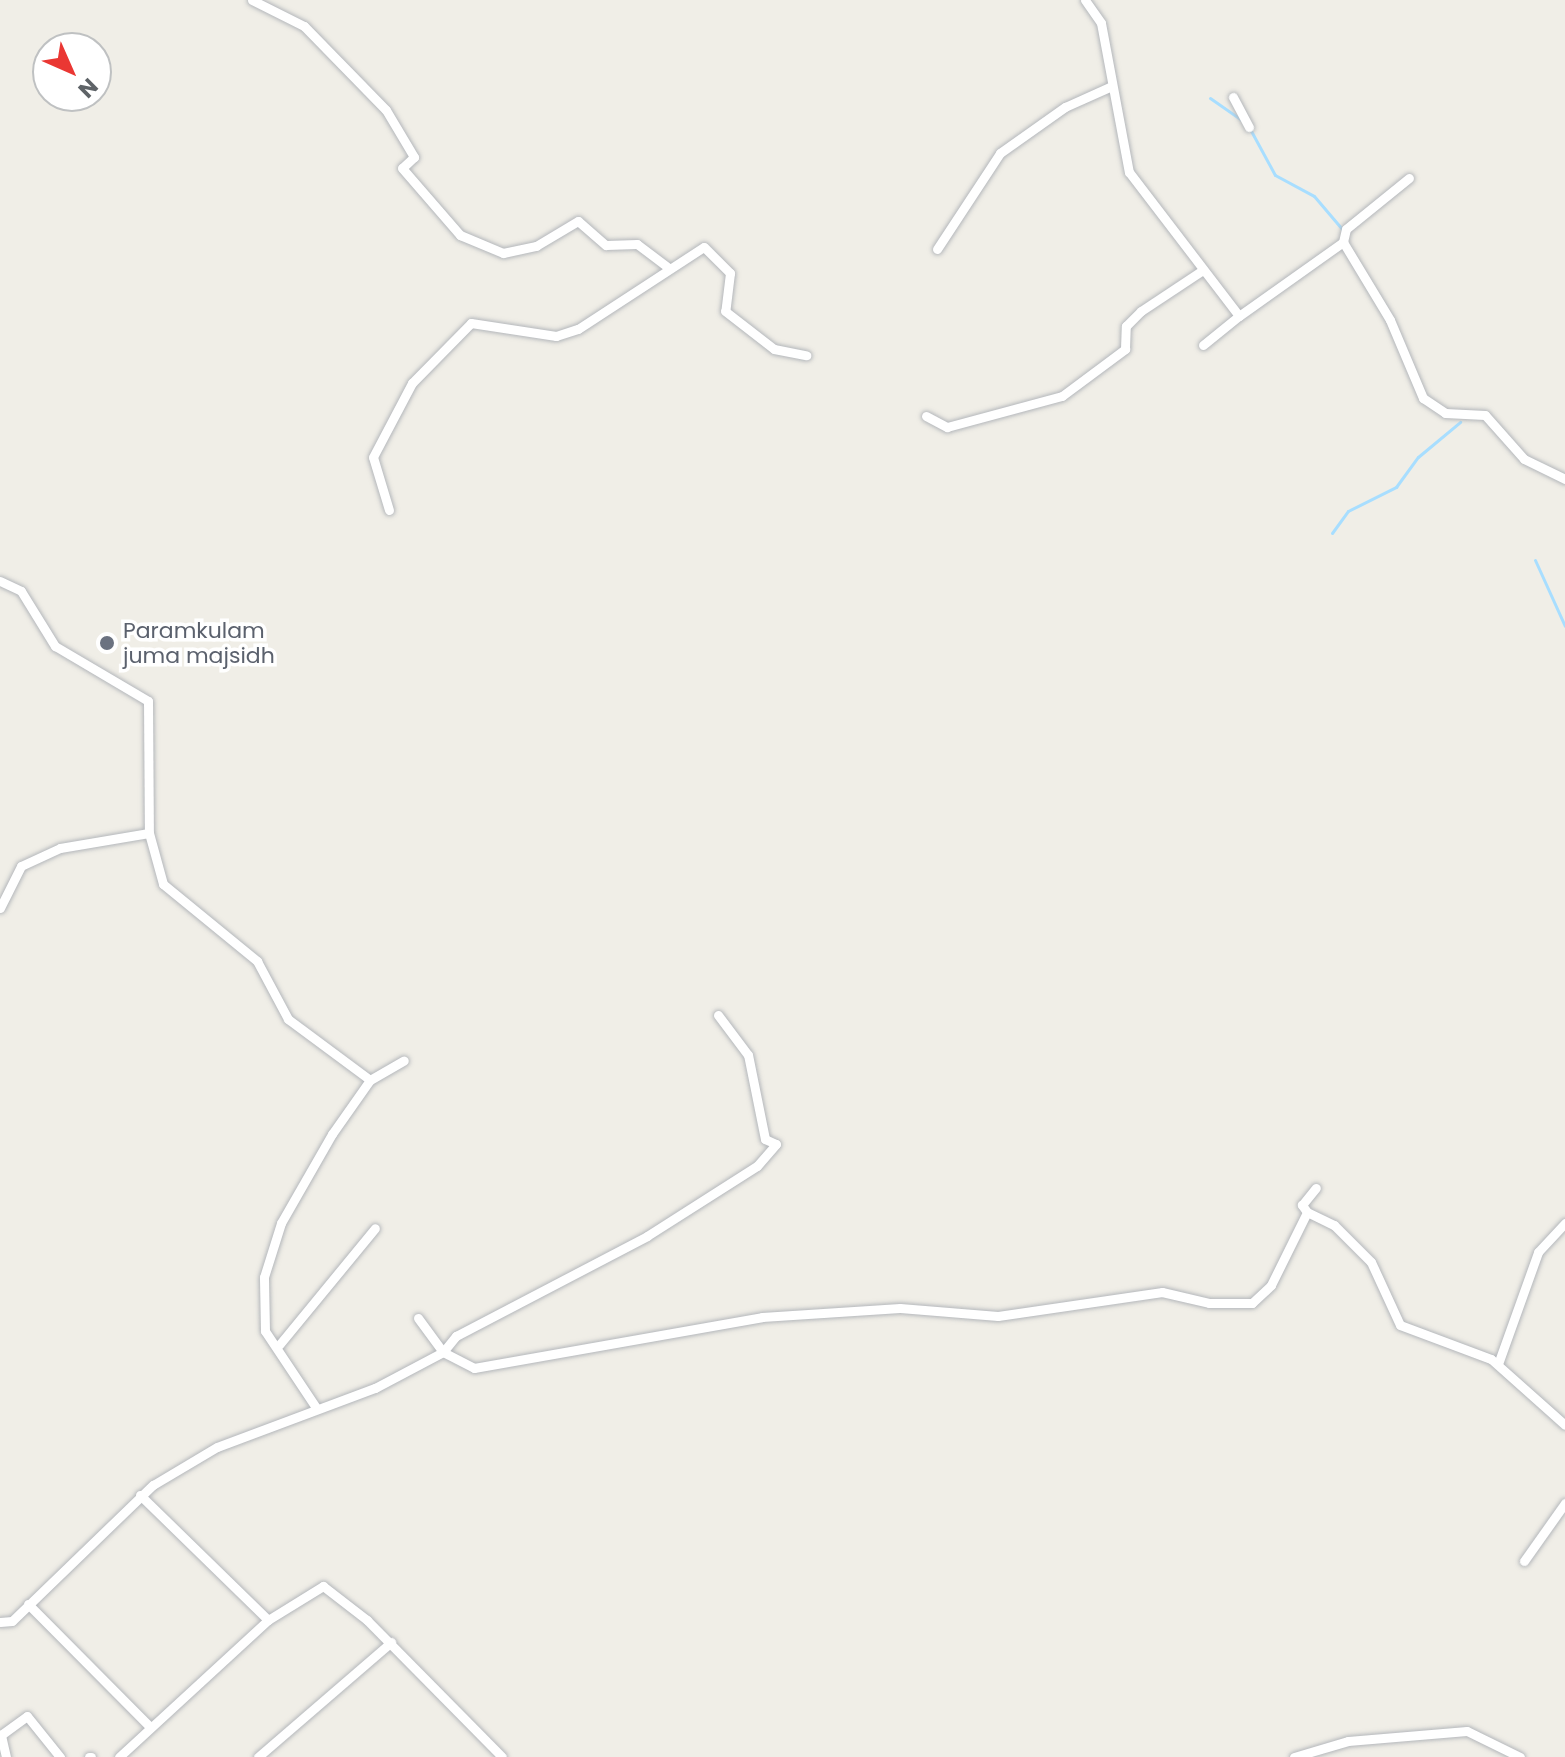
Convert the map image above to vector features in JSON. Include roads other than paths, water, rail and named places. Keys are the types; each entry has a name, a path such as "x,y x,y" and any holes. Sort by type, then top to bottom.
{"street":[{"path":"252,0 304,26 386,110 414,157 402,168 460,235 503,253 536,246 578,221 606,245 637,244 668,267"},
{"path":"1085,0 1101,23 1129,172 1200,272 1239,316"},
{"path":"937,249 1000,153 1065,107 1112,86"},
{"path":"1233,97 1249,127"},
{"path":"1203,345 1343,242 1346,229 1409,178"},
{"path":"1343,242 1390,320 1423,398 1445,413 1485,415 1524,459 1565,479"},
{"path":"389,510 373,457 412,383 471,323 556,336 616,311 668,267 704,247 730,273 725,311 774,349 806,355"},
{"path":"926,416 947,427 1062,396 1125,349 1126,326 1141,311 1200,272"},
{"path":"0,581 21,591 55,646 148,701 149,833 163,884 257,961 288,1019 370,1080"},
{"path":"0,908 21,866 60,848 149,833"},
{"path":"2,1623 28,1604 140,1495 217,1447 317,1409 443,1352 456,1336 647,1236 757,1166 776,1144 765,1139 748,1055 718,1015"},
{"path":"317,1409 279,1345 265,1331 263,1294 273,1241 370,1080 404,1060"},
{"path":"1316,1188 1302,1205 1307,1212 1334,1225 1371,1262 1400,1325 1498,1364 1565,1425"},
{"path":"418,1318 443,1352 474,1368 762,1317 900,1308 998,1316 1162,1292 1209,1303 1252,1303 1271,1285 1307,1212"},
{"path":"1498,1364 1538,1252 1565,1223"},
{"path":"279,1345 375,1228"},
{"path":"140,1495 268,1620"},
{"path":"1524,1561 1565,1503"},
{"path":"119,1757 268,1620 323,1586 391,1642 502,1757"},
{"path":"28,1604 150,1727"},
{"path":"258,1757 391,1642"},
{"path":"6,1757 1,1735 27,1716 60,1757"},
{"path":"1294,1757 1348,1741 1467,1731 1520,1757"}],"waterway":[{"path":"1210,98 1243,121"},
{"path":"1250,129 1275,175 1314,196 1342,229"},
{"path":"1332,533 1348,511 1396,487 1418,457 1460,422"},
{"path":"1535,560 1565,626"}],"place":[{"name":"Paramkulam juma majsidh","path":"107,643"}]}
